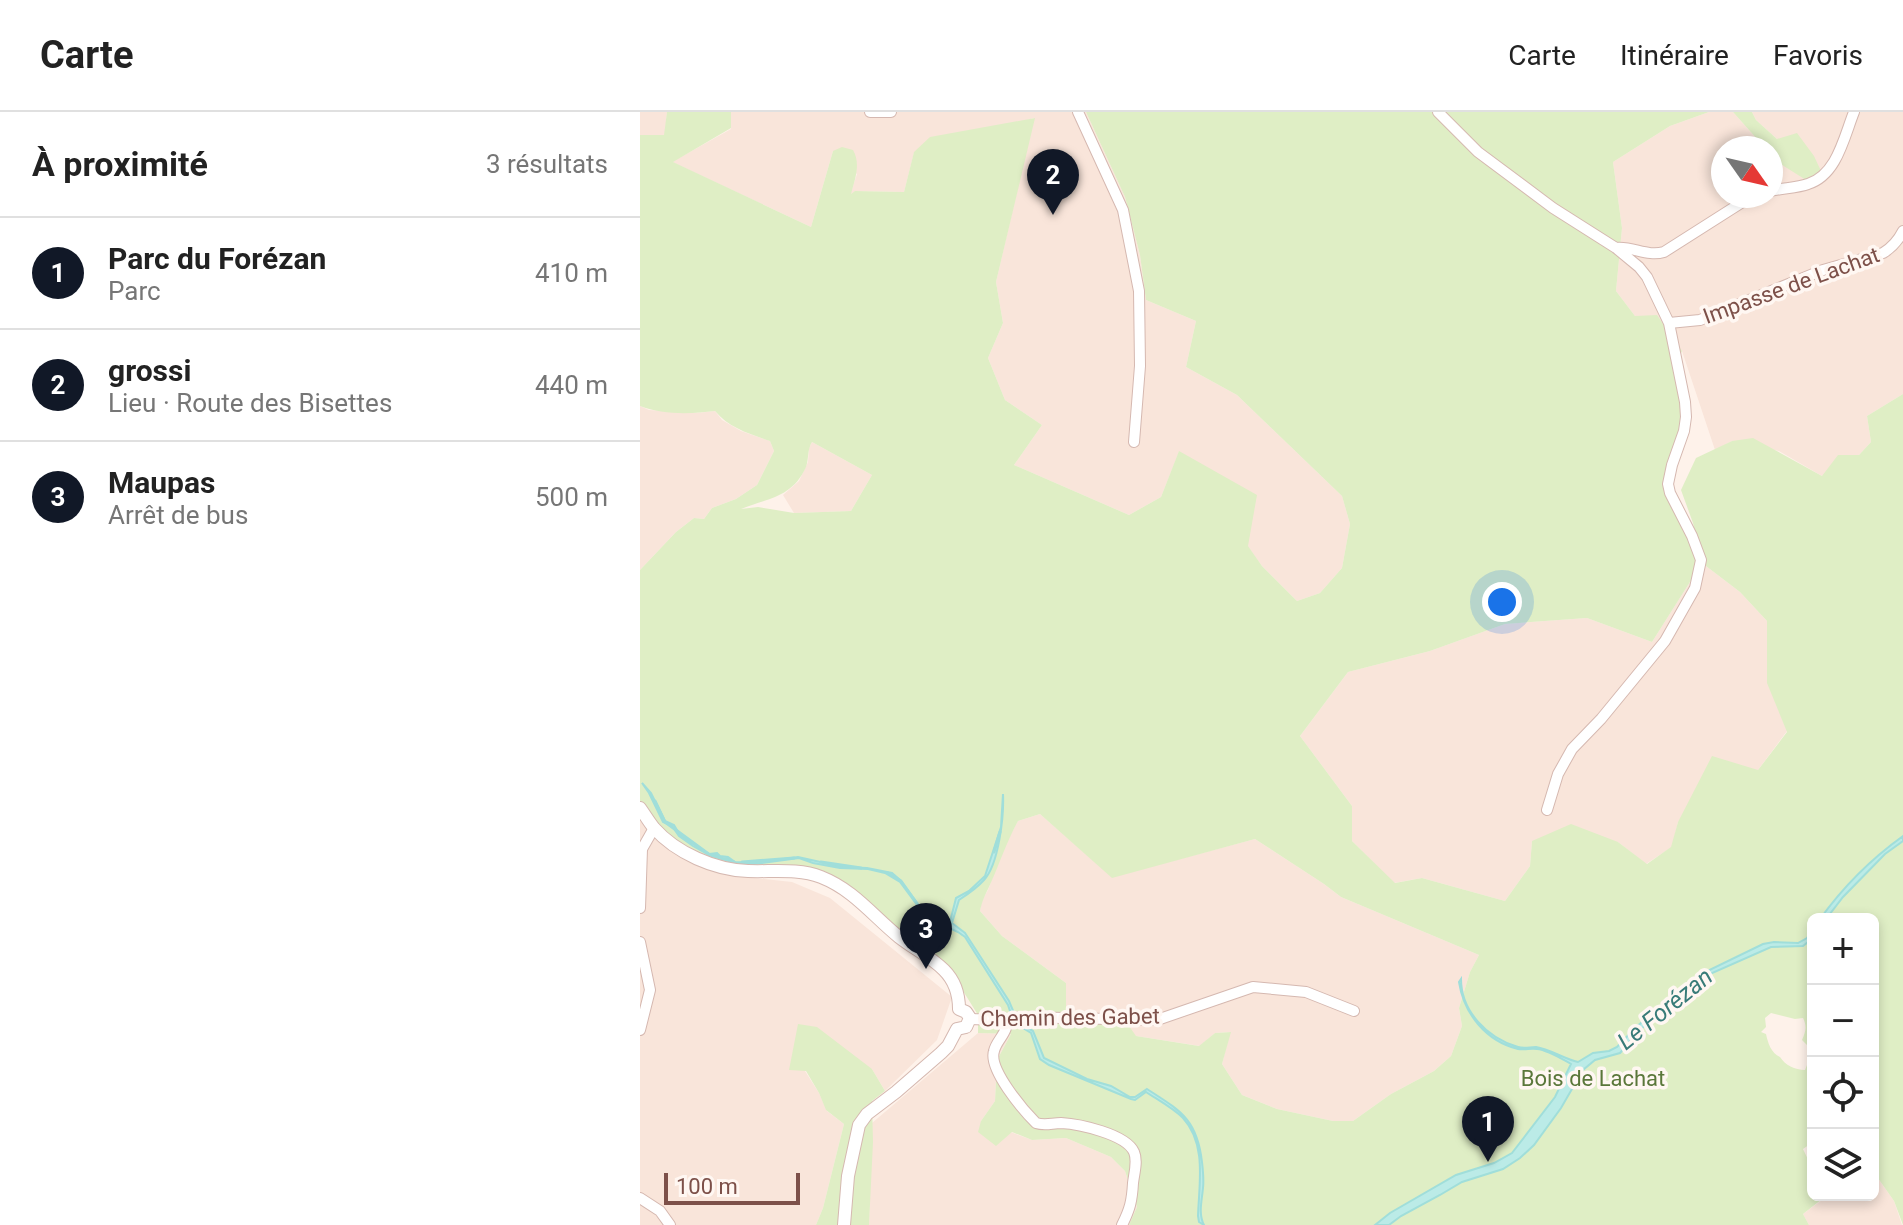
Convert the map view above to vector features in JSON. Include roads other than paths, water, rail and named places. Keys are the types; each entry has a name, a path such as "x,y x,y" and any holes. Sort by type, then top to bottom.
{"street":[{"path":"870,112 891,112"},
{"path":"1078,112 1123,210 1139,291 1140,366 1134,442"},
{"path":"1438,112 1478,152 1639,267 1669,323 1682,387 1686,417 1684,431 1668,484 1697,548 1701,560 1699,575 1688,603 1665,641 1564,760 1547,810"},
{"path":"1783,189 1808,184 1820,178 1835,161 1854,112"},
{"path":"1616,248 1649,254 1664,252 1733,208"},
{"name":"Impasse de Lachat","path":"1669,323 1700,320 1823,270 1883,253 1891,249 1903,231"},
{"path":"640,808 654,828 676,845 708,862 739,870 807,873 849,892 898,936 944,971 957,989 959,1009"},
{"path":"640,908 642,849 654,828"},
{"path":"640,942 650,990 640,1030"},
{"name":"Chemin des Gabet","path":"969,1019 1157,1020 1253,987 1306,992 1354,1011"},
{"path":"844,1225 848,1176 859,1125 867,1114 941,1053 957,1029 966,1027 969,1019 966,1012 959,1009 952,1012 950,1018 957,1029"},
{"path":"1010,1018 1004,1036 992,1055 1001,1080 1036,1123 1061,1123 1114,1135 1134,1152 1131,1208 1122,1225"},
{"path":"640,1198 660,1211 670,1225"}],"water":[{"path":"642,783 651,793 665,821 674,825 680,835 709,854 717,853 728,857 735,862 754,863 798,857 892,873 900,880 926,915 949,926 956,898 985,876 1001,828 989,873 984,880 959,900 952,923 965,933 1009,1001 1017,1020 1033,1031 1044,1058 1130,1097 1147,1089 1185,1118 1191,1126 1200,1147 1204,1225 1199,1222 1198,1216 1199,1152 1191,1128 1183,1118 1146,1092 1135,1100 1131,1099 1040,1059 1031,1033 1013,1020 1008,1005 965,937 926,917 900,882 885,873 840,868 799,858 754,864 734,864 728,858 709,855 693,846 679,836 672,826 663,822"},
{"path":"1903,836 1903,841 1885,854 1831,913 1825,913 1858,874"},
{"name":"Le Forézan","path":"1807,938 1803,946 1771,947 1703,977 1666,1012 1642,1028 1620,1053 1595,1060 1583,1070 1561,1108 1534,1145 1520,1158 1503,1169 1462,1182 1389,1225 1375,1225 1456,1175 1494,1163 1512,1153 1555,1097 1571,1064 1541,1050 1518,1049 1496,1040 1478,1024 1471,1015 1462,994 1461,979 1466,1002 1486,1030 1518,1047 1541,1048 1578,1062 1593,1053 1617,1047 1636,1027 1701,974 1763,944 1798,943"}],"waterway":[{"path":"655,801 665,822 710,855 734,862"},
{"path":"994,852 1000,832"},
{"path":"742,862 794,858"},
{"path":"821,862 861,868"},
{"path":"888,873 901,881 926,916 946,925"}],"place":[{"name":"grossi","path":"1053,215"},
{"name":"Maupas","path":"926,969"},
{"name":"Parc du Forézan","path":"1488,1162"}],"park label":[{"name":"Bois de Lachat","path":"1593,1078"}]}
